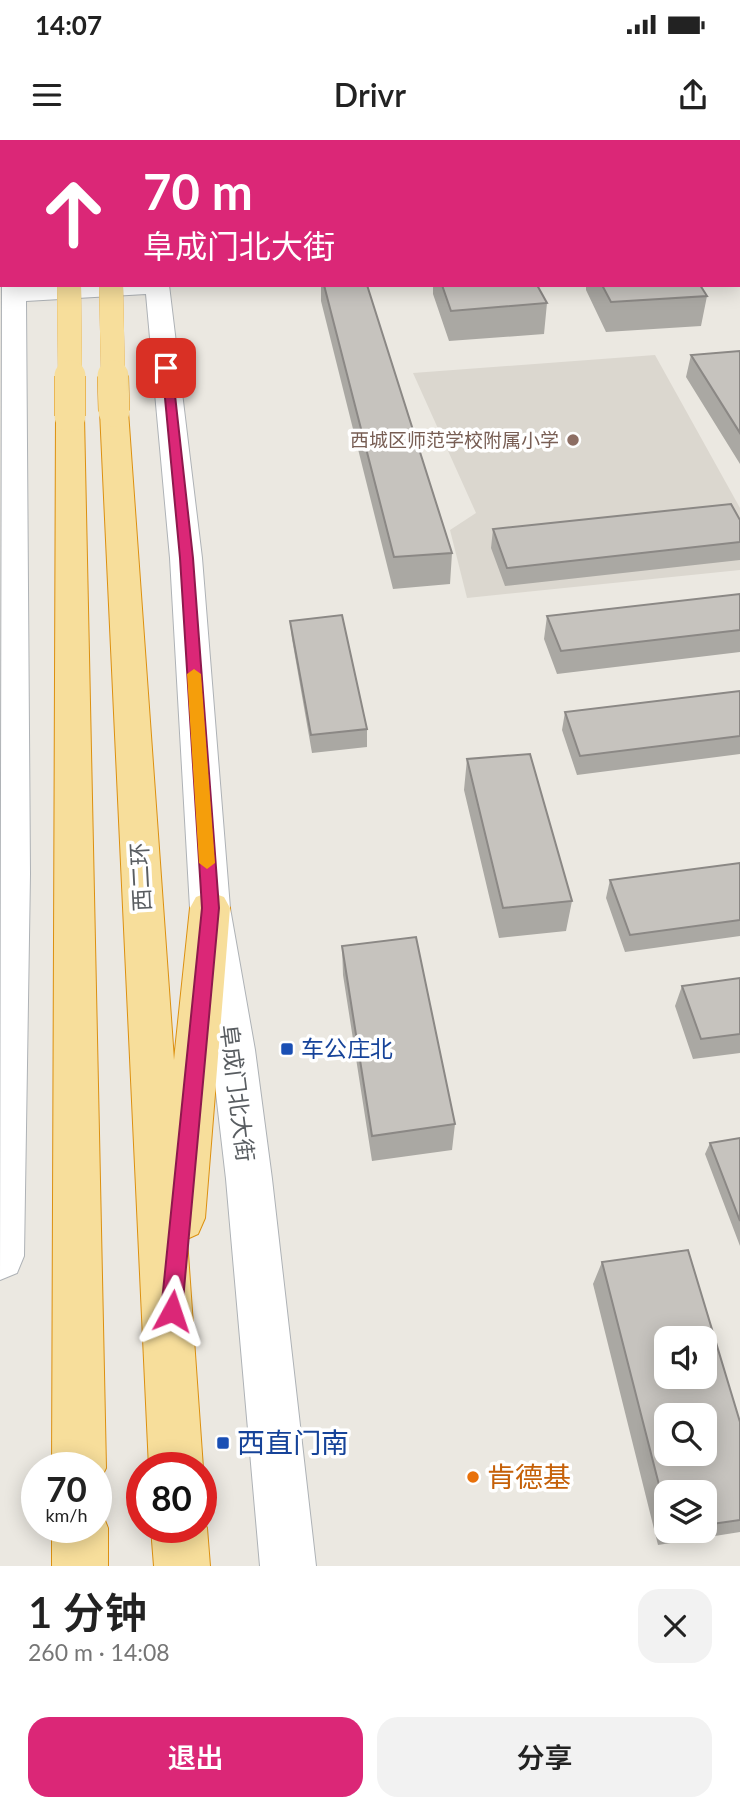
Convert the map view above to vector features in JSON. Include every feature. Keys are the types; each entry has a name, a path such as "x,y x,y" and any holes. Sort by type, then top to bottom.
{"highway":[{"path":"69,287 79,1452"},
{"name":"西二环","path":"111,287 114,411 175,1452"},
{"path":"169,1338 210,908"},
{"path":"79,1543 80,1566"},
{"path":"180,1543 182,1566"}],"street":[{"path":"0,1256 10,874 6,287"},
{"name":"阜成门北大街","path":"157,287 186,558 210,908 233,1050 246,1153 288,1566"}],"shaded area":[{"name":"西城区师范学校附属小学","path":"655,355 740,508 740,570 467,598 450,530 476,513 413,373"}],"building":[{"path":"325,287 368,287 452,553 394,557"},
{"path":"443,287 538,287 547,303 451,311"},
{"path":"603,287 701,287 707,296 611,302"},
{"path":"740,351 740,433 691,355"},
{"path":"731,504 740,520 740,542 507,568 493,529"},
{"path":"740,594 740,630 561,651 547,616"},
{"path":"342,615 367,729 311,735 290,621"},
{"path":"740,691 740,736 580,756 565,712"},
{"path":"530,754 572,901 503,908 467,759"},
{"path":"740,863 740,920 630,935 610,880"},
{"path":"416,937 455,1124 372,1136 342,946"},
{"path":"740,978 740,1034 701,1039 682,986"},
{"path":"740,1138 740,1221 710,1143"},
{"path":"688,1250 711,1326 654,1326 654,1389 717,1389 717,1346 740,1422 740,1520 717,1523 717,1480 658,1480 654,1466 717,1466 717,1403 654,1403 654,1465 602,1262"}],"slow traffic":[{"path":"194,674 207,863"}],"place":[{"name":"西城区师范学校附属小学","path":"573,440"},
{"name":"车公庄北","path":"287,1049"},
{"name":"西直门南","path":"223,1443"},
{"name":"肯德基","path":"473,1477"}],"route":[{"path":"166,368 186,558 210,908 172,1311"}]}
